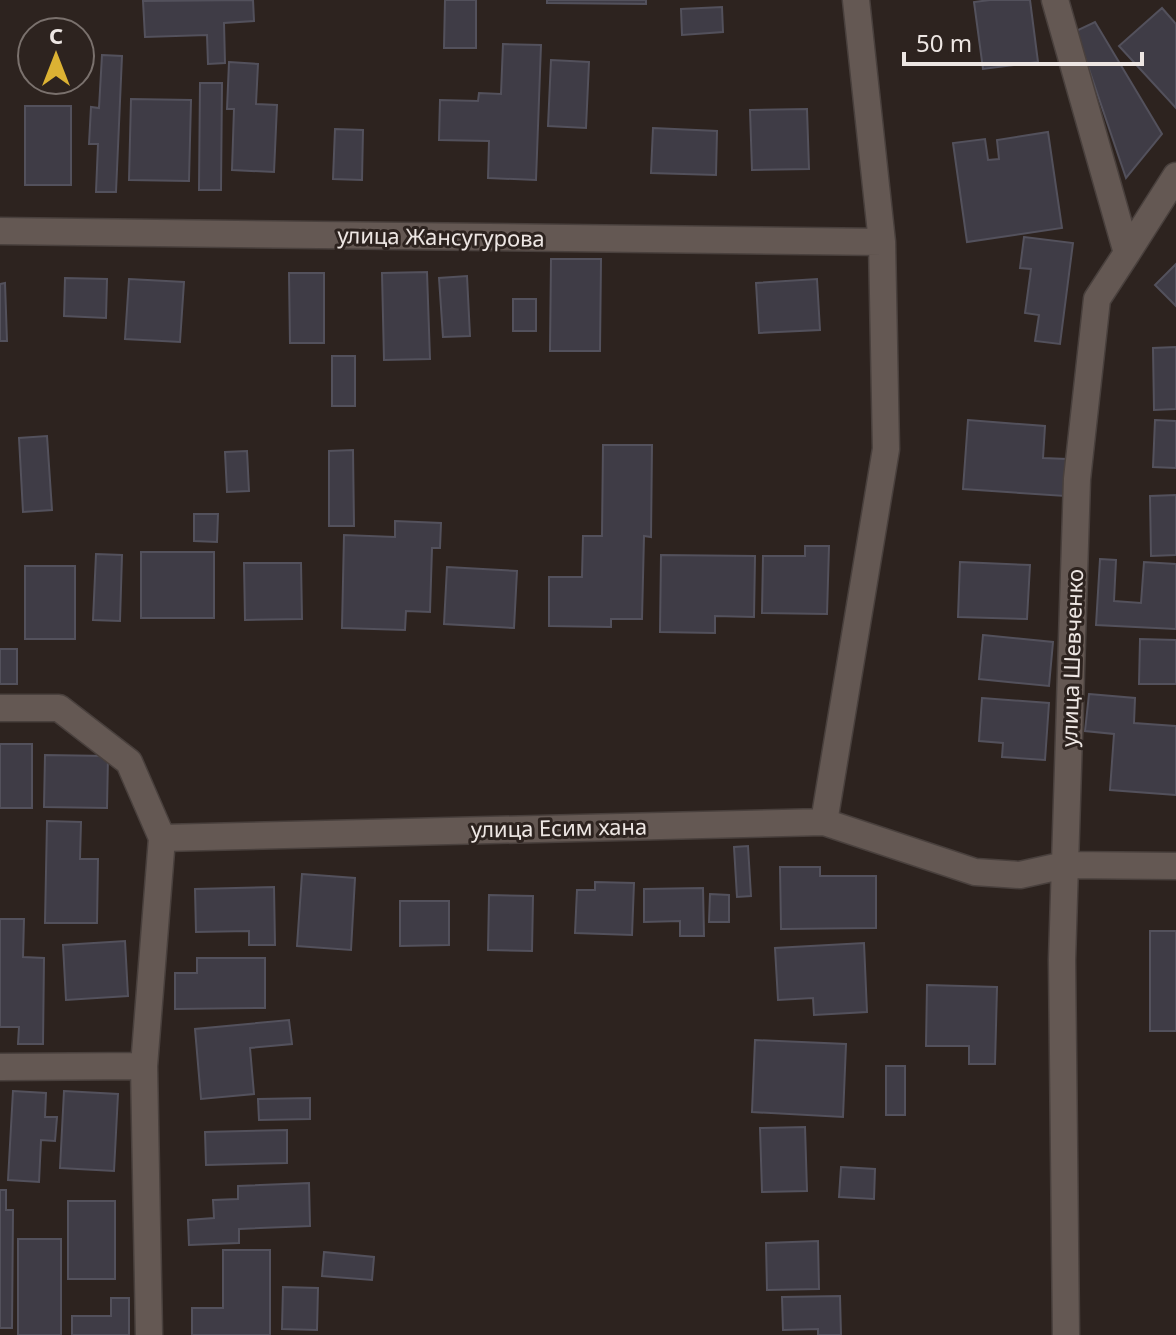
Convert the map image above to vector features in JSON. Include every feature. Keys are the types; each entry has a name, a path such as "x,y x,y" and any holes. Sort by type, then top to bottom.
{"street":[{"path":"824,822 886,449 882,242 856,0"},
{"path":"1055,0 1127,253"},
{"name":"улица Шевченко","path":"1066,1335 1062,960 1077,479 1097,299 1176,176"},
{"name":"улица Жансугурова","path":"0,231 882,242"},
{"path":"0,708 59,708 129,762 162,838 144,1066 149,1335"},
{"name":"улица Есим хана","path":"162,838 824,822 975,872 1020,875 1065,865 1176,866"},
{"path":"0,1067 144,1066"}],"building":[{"path":"253,0 254,21 224,23 225,63 208,64 207,35 145,37 143,1"},
{"path":"445,0 476,0 476,48 444,48"},
{"path":"547,0 646,0 646,4 547,3"},
{"path":"1030,0 1038,62 983,69 974,2"},
{"path":"722,7 723,32 682,35 681,9"},
{"path":"1162,8 1176,24 1176,108 1119,46"},
{"path":"1095,22 1162,134 1126,178 1076,31"},
{"path":"503,44 541,45 536,180 488,178 489,141 439,140 440,100 478,101 479,93 501,94"},
{"path":"102,55 122,56 116,192 96,192 98,144 89,144 91,107 99,108"},
{"path":"551,60 589,62 586,128 548,126"},
{"path":"229,62 258,64 256,104 277,105 274,172 232,170 234,109 227,109"},
{"path":"200,83 222,83 221,190 199,190"},
{"path":"131,99 191,100 189,181 129,180"},
{"path":"25,106 71,106 71,185 25,185"},
{"path":"807,109 809,169 752,170 750,110"},
{"path":"653,128 717,131 716,175 651,173"},
{"path":"335,129 363,130 362,180 333,179"},
{"path":"1048,132 1062,228 967,242 953,143 985,139 988,160 999,159 997,140"},
{"path":"1024,237 1073,243 1060,344 1035,341 1039,315 1025,313 1031,269 1020,268"},
{"path":"551,259 601,259 600,351 550,351"},
{"path":"1176,264 1176,306 1155,285"},
{"path":"427,272 430,359 384,360 382,273"},
{"path":"289,273 324,273 324,343 290,343"},
{"path":"467,276 470,336 443,337 439,278"},
{"path":"65,278 107,279 106,318 64,316"},
{"path":"129,279 184,282 180,342 125,339"},
{"path":"817,279 820,330 759,333 756,283"},
{"path":"5,283 7,341 0,341 0,284"},
{"path":"513,299 536,299 536,331 513,331"},
{"path":"1176,347 1176,409 1154,410 1153,348"},
{"path":"332,356 355,356 355,406 332,406"},
{"path":"968,420 1045,426 1043,458 1067,459 1065,496 963,489"},
{"path":"1155,420 1176,421 1176,468 1153,467"},
{"path":"47,436 52,510 23,512 19,438"},
{"path":"603,445 652,445 651,537 644,536 642,619 611,619 611,627 549,626 549,577 582,577 583,536 602,536"},
{"path":"353,450 354,526 329,526 329,451"},
{"path":"247,451 249,491 227,492 225,452"},
{"path":"1176,495 1176,555 1151,556 1150,496"},
{"path":"194,514 218,514 217,542 194,541"},
{"path":"395,521 441,523 440,548 432,548 430,612 406,611 405,630 342,628 344,535 395,537"},
{"path":"805,546 829,546 827,614 762,613 763,556 805,556"},
{"path":"141,552 214,552 214,618 141,618"},
{"path":"96,554 122,555 120,621 93,620"},
{"path":"661,555 755,556 754,617 715,616 715,633 660,632"},
{"path":"1100,559 1116,560 1114,601 1141,603 1144,562 1176,564 1176,629 1096,625"},
{"path":"960,562 1030,565 1027,619 958,617"},
{"path":"244,563 301,563 302,619 245,620"},
{"path":"25,566 75,566 75,639 25,639"},
{"path":"447,567 517,571 514,628 444,624"},
{"path":"983,635 1053,642 1049,686 979,679"},
{"path":"1140,639 1176,640 1176,684 1139,684"},
{"path":"0,649 17,649 17,684 0,684"},
{"path":"1089,694 1135,698 1134,723 1176,726 1176,795 1110,790 1114,734 1085,731"},
{"path":"982,698 1049,703 1045,760 1002,757 1003,743 979,741"},
{"path":"0,744 32,744 32,808 0,808"},
{"path":"45,755 108,756 107,808 44,807"},
{"path":"47,821 81,822 80,859 98,859 97,923 45,923"},
{"path":"748,846 751,896 737,897 734,847"},
{"path":"780,867 820,867 820,876 876,876 876,928 781,929"},
{"path":"302,874 355,878 351,950 297,946"},
{"path":"595,882 634,883 632,935 575,933 577,890 595,890"},
{"path":"274,887 275,945 249,945 249,931 196,932 195,889"},
{"path":"703,888 704,936 680,936 680,921 644,922 644,889"},
{"path":"710,894 729,895 729,922 709,922"},
{"path":"489,895 533,896 532,951 488,950"},
{"path":"400,901 449,901 449,945 400,946"},
{"path":"0,919 24,919 23,957 44,958 43,1044 18,1044 19,1027 0,1027"},
{"path":"1150,931 1176,931 1176,1031 1150,1031"},
{"path":"125,941 128,996 66,1000 63,945"},
{"path":"864,943 867,1012 814,1015 813,998 778,1000 775,948"},
{"path":"197,958 265,958 265,1008 175,1009 175,973 197,973"},
{"path":"927,985 997,987 995,1064 969,1064 969,1046 926,1046"},
{"path":"289,1020 292,1044 250,1048 254,1094 201,1099 195,1029"},
{"path":"755,1040 846,1044 843,1117 752,1112"},
{"path":"886,1066 905,1066 905,1115 886,1115"},
{"path":"13,1091 46,1093 45,1117 57,1117 55,1141 41,1140 39,1182 8,1180"},
{"path":"64,1091 118,1094 114,1171 60,1168"},
{"path":"310,1098 310,1119 259,1120 258,1099"},
{"path":"805,1127 807,1191 762,1192 760,1128"},
{"path":"287,1130 287,1163 206,1165 205,1132"},
{"path":"841,1167 875,1169 874,1199 839,1197"},
{"path":"309,1183 310,1226 239,1229 239,1243 189,1245 188,1220 214,1218 213,1200 238,1199 238,1186"},
{"path":"0,1190 6,1190 6,1210 13,1210 12,1328 0,1328"},
{"path":"68,1201 115,1201 115,1279 68,1279"},
{"path":"18,1239 61,1239 61,1335 18,1335"},
{"path":"818,1241 819,1289 767,1290 766,1243"},
{"path":"223,1250 270,1250 270,1335 192,1335 192,1308 223,1308"},
{"path":"324,1252 374,1257 372,1280 322,1276"},
{"path":"283,1287 318,1288 317,1330 282,1329"},
{"path":"840,1296 841,1335 818,1335 818,1329 783,1330 782,1297"},
{"path":"111,1298 129,1298 129,1335 72,1335 72,1316 111,1316"}]}
